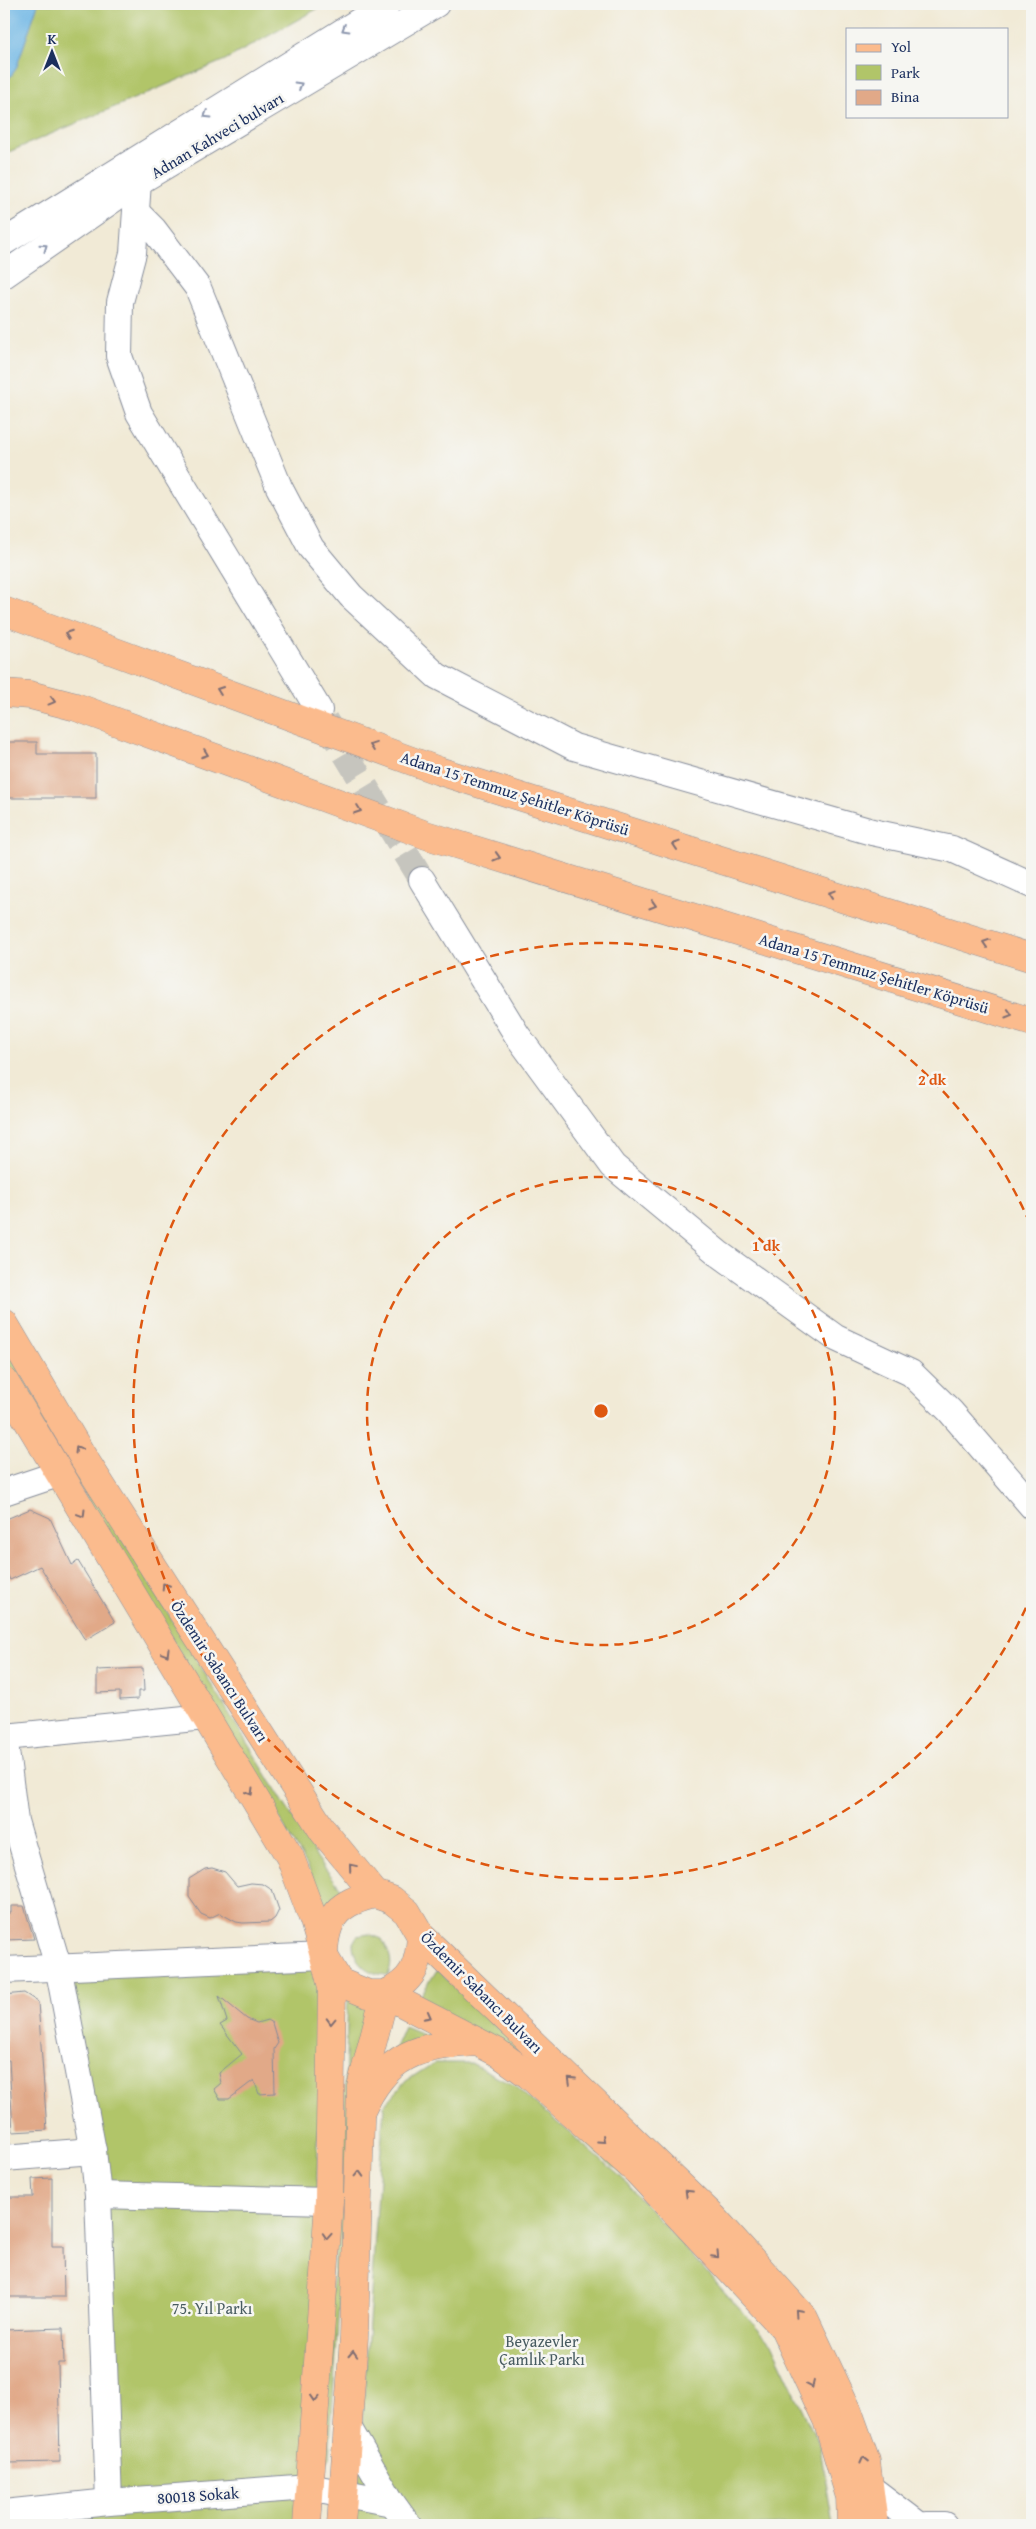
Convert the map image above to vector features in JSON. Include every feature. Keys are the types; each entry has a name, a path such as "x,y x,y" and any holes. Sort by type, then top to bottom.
{"main road":[{"name":"Adana 15 Temmuz Şehitler Köprüsü","path":"4,611 439,771 469,778 1032,958"},
{"name":"Adana 15 Temmuz Şehitler Köprüsü","path":"4,693 30,695 76,707 451,843 1032,1022"},
{"name":"Özdemir Sabancı Bulvarı","path":"4,1323 82,1457 318,1823 375,1894 392,1900 407,1912 421,1936 714,2218 804,2318 848,2410 866,2461 874,2525"},
{"name":"Özdemir Sabancı Bulvarı","path":"4,1381 58,1474 290,1857 314,1921 324,1956 339,1982 368,1994 384,1994 497,2052 529,2075 637,2171 784,2328 827,2420 850,2497 851,2525"},
{"path":"307,2525 329,2201 332,1988 324,1956 325,1934 331,1919 342,1907 358,1898 375,1894"},
{"path":"341,2525 354,2338 361,2087 384,1994 400,1987 412,1974 420,1957 421,1936"},
{"path":"361,2110 370,2091 380,2078 392,2065 408,2054 430,2046 477,2042"}],"street":[{"name":"Adnan Kahveci bulvarı","path":"4,242 386,4"},
{"name":"Adnan Kahveci bulvarı","path":"4,275 138,182 436,4"},
{"path":"138,182 133,253 120,302 119,356 139,413 320,710"},
{"path":"136,212 154,230 198,288 279,487 311,548 351,596 437,676 574,747 872,832 952,849 1032,885"},
{"path":"422,880 517,1035 613,1166 718,1253 836,1338 911,1373 950,1411 1032,1506"},
{"path":"4,1492 58,1474"},
{"path":"109,2502 98,2195 94,2151 58,1966 10,1820 4,1736 205,1717"},
{"path":"4,1970 58,1966 324,1956"},
{"path":"4,2158 94,2151"},
{"path":"98,2195 329,2201"},
{"path":"348,2427 392,2503 408,2525"},
{"name":"80018 Sokak","path":"4,2514 75,2515 109,2502 309,2487 392,2503"},
{"path":"869,2487 919,2525"},
{"path":"927,2525 944,2525"}],"green space":[{"path":"4,4 326,4 225,60 4,154"},
{"path":"4,1344 318,1859 345,1894 327,1909 307,1865 4,1360"},
{"path":"369,1934 382,1939 387,1948 391,1961 388,1975 369,1970 359,1962 356,1956 353,1943 357,1936"},
{"name":"75. Yıl Parkı","path":"324,1956 306,2525 75,2525 75,2505 108,2502 98,2195 58,1966"},
{"path":"437,1970 558,2085 791,2321 419,1998"},
{"path":"348,1997 375,2009 353,2086 329,2460 321,2459 345,2085"},
{"path":"404,2027 433,2039 391,2057"},
{"name":"Beyazevler Çamlık Parkı","path":"434,2063 471,2063 512,2084 621,2177 772,2345 820,2447 833,2525 355,2525 384,2106 406,2081"}],"water":[{"path":"4,4 38,4 16,69 4,85"}],"building":[{"path":"4,742 37,742 37,754 96,754 96,798 4,798"},
{"path":"30,1509 50,1518 72,1565 78,1561 115,1622 85,1640 40,1566 10,1580 4,1567 4,1520"},
{"path":"143,1668 144,1691 138,1691 138,1699 120,1700 120,1692 97,1693 97,1670"},
{"path":"212,1868 225,1872 237,1886 251,1883 263,1884 272,1890 279,1910 275,1918 270,1922 243,1923 236,1922 220,1913 210,1918 201,1914 189,1897 189,1879 205,1869"},
{"path":"11,1906 24,1906 34,1939 4,1940 4,1913 11,1913"},
{"path":"24,1993 38,2002 47,2130 13,2132 9,2060 6,2060 4,1995"},
{"path":"219,1996 247,2019 257,2023 267,2020 272,2023 278,2043 274,2049 275,2093 259,2094 254,2080 229,2099 220,2099 214,2089 221,2083 219,2073 242,2054 220,2025 227,2021"},
{"path":"52,2178 52,2246 63,2246 64,2297 4,2297 5,2197 33,2197 32,2179"},
{"path":"63,2328 64,2363 58,2363 60,2462 8,2463 7,2406 4,2406 4,2330"}],"tunnel":[{"path":"325,720 422,880"}]}
